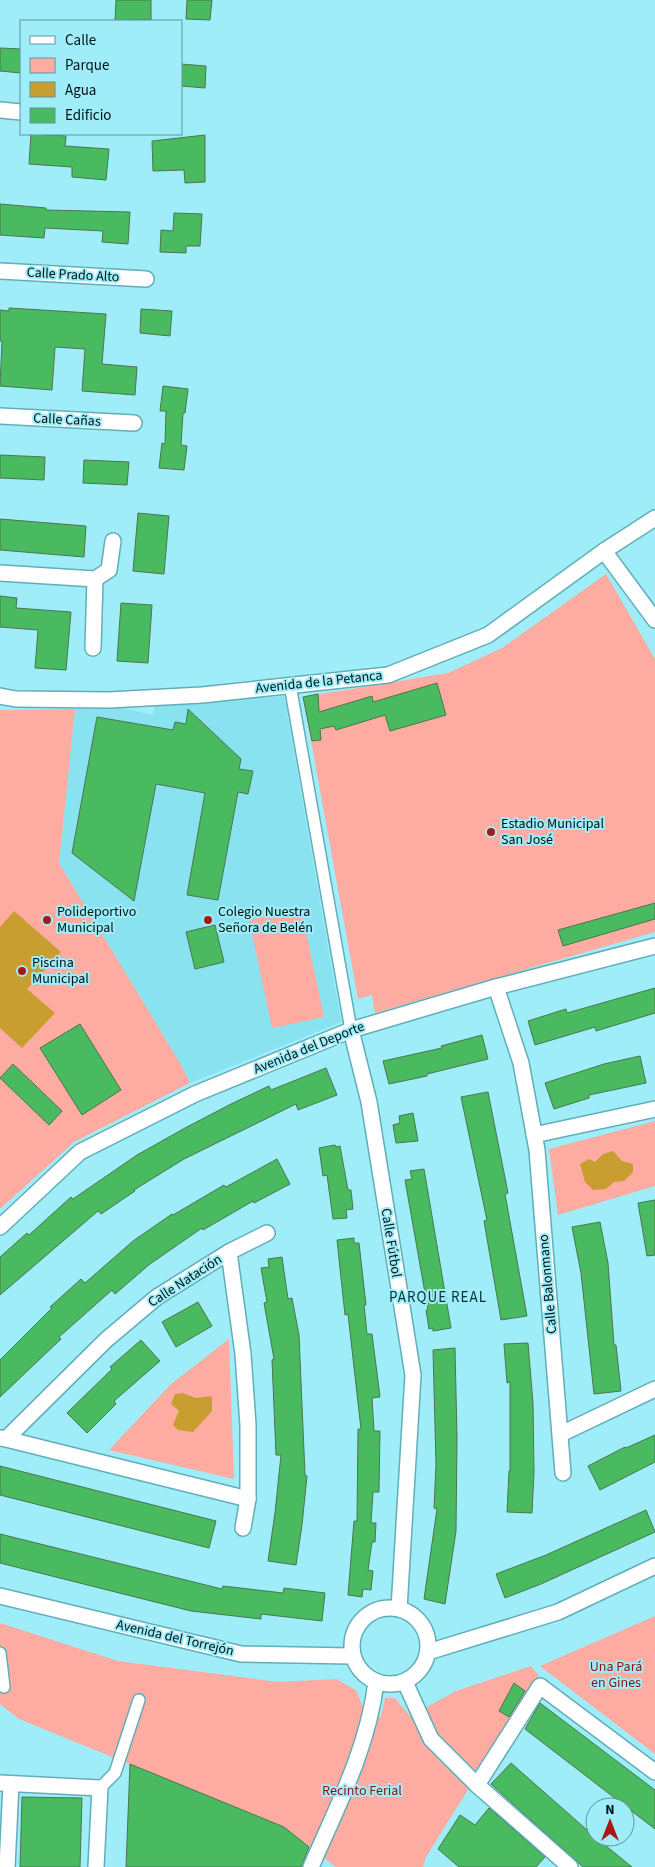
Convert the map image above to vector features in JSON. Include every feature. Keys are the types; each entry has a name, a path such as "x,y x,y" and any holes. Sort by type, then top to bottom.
{"street":[{"path":"0,110 20,112"},
{"name":"Calle Prado Alto","path":"0,271 146,279"},
{"name":"Calle Cañas","path":"0,416 134,423"},
{"name":"Avenida de la Petanca","path":"0,696 16,699 109,700 202,695 388,674 488,635 604,551 655,518"},
{"path":"0,572 95,578 109,570 113,541"},
{"path":"604,551 655,620"},
{"path":"93,648 95,578"},
{"path":"290,685 351,1030"},
{"name":"Avenida del Deporte","path":"0,1227 80,1152 195,1094 351,1030 496,987 655,946"},
{"name":"Calle Balonmano","path":"496,987 520,1063 534,1135 563,1473"},
{"name":"Calle Fútbol","path":"351,1030 369,1102 413,1375 399,1609"},
{"path":"534,1135 655,1109"},
{"path":"229,1252 267,1233"},
{"name":"Calle Natación","path":"3,1439 106,1340 158,1296 229,1252 243,1354 248,1425 248,1499 243,1528"},
{"path":"561,1434 655,1389"},
{"name":"Calle Natación","path":"3,1439 248,1499"},
{"path":"428,1652 558,1612 655,1566"},
{"name":"Avenida del Torrejón","path":"0,1596 242,1654 352,1656"},
{"path":"386,1608 399,1609 416,1618 424,1629 428,1638 428,1652 424,1664 416,1675 405,1682 389,1685 367,1678 358,1668 352,1656 352,1640 356,1627 365,1617 386,1608"},
{"path":"0,1653 4,1687"},
{"path":"311,1867 353,1771 373,1705 376,1682"},
{"path":"405,1682 431,1739 477,1785 570,1867"},
{"path":"477,1785 540,1686 655,1772"},
{"path":"96,1867 100,1788 115,1774 139,1700"},
{"path":"7,1867 6,1784 100,1788"}],"shaded area":[{"name":"Colegio Nuestra Señora de Belén","path":"284,696 341,1022 190,1083 180,1063 59,863 75,709 123,708 153,715 155,706"}],"green space":[{"name":"Estadio Municipal San José","path":"606,574 655,659 655,932 375,1013 372,995 358,999 303,697 448,673 502,648"},
{"name":"Polideportivo Municipal","path":"75,709 59,863 180,1063 190,1083 74,1142 0,1209 0,710"},
{"path":"301,909 324,1017 272,1028 249,920"},
{"path":"655,1121 655,1186 558,1215 549,1149"},
{"path":"229,1339 234,1479 109,1450 171,1384"},
{"name":"Una Pará en Gines","path":"655,1616 655,1754 540,1666"},
{"name":"Recinto Ferial","path":"0,1623 118,1661 278,1682 336,1679 356,1690 363,1707 381,1717 385,1698 395,1698 410,1716 456,1691 531,1666 539,1676 426,1857 423,1867 336,1867 284,1827 19,1719 0,1704"}],"water":[{"name":"Piscina Municipal","path":"14,911 61,952 27,989 55,1013 22,1048 0,1028 0,927"},
{"path":"613,1151 622,1161 633,1164 633,1172 624,1181 614,1182 606,1189 593,1190 585,1182 580,1164 589,1159 595,1162 603,1154"},
{"path":"182,1393 196,1398 212,1396 212,1411 193,1432 178,1430 173,1425 179,1411 171,1404 175,1394"}],"building":[{"path":"116,0 151,0 151,20 115,20"},
{"path":"187,0 212,0 210,20 186,19"},
{"path":"0,48 20,49 20,73 0,71"},
{"path":"182,64 206,66 205,88 182,86"},
{"path":"31,135 66,136 65,146 109,149 106,180 72,177 72,167 29,164"},
{"path":"205,135 205,182 185,183 184,170 153,171 152,141"},
{"path":"0,204 46,208 46,210 130,212 128,244 102,242 103,231 45,228 44,238 0,235"},
{"path":"174,213 202,214 200,246 186,246 186,253 160,252 161,230 173,231"},
{"path":"9,308 106,314 102,364 137,367 135,395 82,391 85,349 55,347 52,390 0,386 2,341 0,341 0,310 9,311"},
{"path":"141,309 172,311 170,336 140,333"},
{"path":"163,386 188,389 185,413 183,413 181,445 187,446 184,470 159,468 162,443 165,444 166,411 160,411"},
{"path":"0,455 45,457 44,480 0,478"},
{"path":"84,460 129,462 127,485 83,483"},
{"path":"138,513 169,516 164,574 133,571"},
{"path":"0,519 86,526 84,557 0,550"},
{"path":"0,596 17,598 16,608 71,612 66,670 35,668 38,630 0,627"},
{"path":"121,603 152,605 148,663 117,661"},
{"path":"437,683 446,715 390,731 385,715 336,730 334,726 320,729 321,740 312,741 303,697 318,694 319,712 372,696 373,702"},
{"path":"188,709 241,759 239,769 253,771 248,794 238,792 218,900 187,895 205,793 156,784 134,901 72,853 97,717 173,730 175,722 186,724"},
{"path":"655,903 655,919 563,946 558,930"},
{"path":"215,925 224,962 195,969 186,932"},
{"path":"655,988 655,1013 596,1031 595,1027 535,1045 528,1021 566,1009 567,1013"},
{"path":"80,1024 121,1090 82,1115 40,1048"},
{"path":"482,1035 488,1059 427,1074 427,1076 389,1084 383,1061 442,1048 441,1046"},
{"path":"640,1056 646,1083 589,1095 589,1098 554,1109 545,1083 604,1064"},
{"path":"13,1064 62,1111 49,1125 0,1078"},
{"path":"326,1068 337,1095 298,1110 296,1104 184,1159 134,1190 101,1214 98,1211 0,1295 0,1257 27,1233 29,1235 71,1197 73,1199 137,1155 231,1104 269,1086 271,1090"},
{"path":"488,1092 508,1193 505,1194 527,1316 501,1320 484,1221 487,1220 461,1097"},
{"path":"413,1113 418,1141 396,1143 393,1125 400,1123 399,1116"},
{"path":"335,1145 336,1147 340,1146 348,1190 351,1190 353,1209 346,1210 347,1218 333,1219 327,1175 323,1176 319,1148"},
{"path":"277,1159 290,1184 254,1203 253,1201 203,1230 202,1228 150,1264 115,1294 112,1290 59,1337 61,1339 0,1397 0,1360 52,1308 50,1307 81,1279 85,1283 133,1241 172,1214 224,1185 226,1187"},
{"path":"424,1169 451,1328 433,1331 433,1328 429,1329 426,1310 428,1310 405,1180 412,1179 410,1171"},
{"path":"655,1200 655,1255 647,1256 638,1203"},
{"path":"600,1222 608,1263 614,1345 616,1345 621,1391 594,1394 581,1273 572,1227"},
{"path":"354,1238 354,1243 359,1243 366,1305 364,1305 367,1334 372,1334 380,1397 372,1398 374,1431 380,1431 379,1492 373,1492 371,1523 376,1523 375,1542 372,1542 368,1570 373,1571 371,1590 363,1589 362,1597 348,1595 354,1521 357,1521 358,1429 361,1429 348,1314 345,1315 337,1240"},
{"path":"282,1257 288,1299 292,1298 299,1335 305,1475 307,1476 296,1565 268,1561 281,1455 276,1455 272,1360 274,1359 264,1303 267,1302 261,1268 269,1267 268,1259"},
{"path":"198,1302 212,1326 176,1347 162,1322"},
{"path":"141,1340 160,1361 114,1401 116,1404 87,1433 67,1413 112,1369 110,1367"},
{"path":"528,1343 533,1403 534,1472 532,1513 507,1512 510,1471 510,1382 507,1383 504,1344"},
{"path":"455,1348 457,1438 456,1531 445,1604 424,1599 437,1509 434,1508 436,1464 433,1350"},
{"path":"655,1435 655,1462 600,1490 588,1466 625,1447"},
{"path":"0,1466 216,1521 209,1548 0,1495"},
{"path":"646,1510 655,1532 541,1584 505,1598 496,1574 546,1555"},
{"path":"0,1534 222,1589 223,1586 283,1593 284,1588 325,1593 322,1621 261,1614 261,1619 191,1611 0,1563"},
{"path":"514,1683 525,1691 509,1717 499,1711"},
{"path":"540,1703 655,1790 655,1829 635,1814 635,1797 613,1797 525,1729"},
{"path":"511,1763 585,1828 585,1847 607,1847 632,1867 583,1867 491,1784"},
{"path":"130,1764 284,1827 309,1847 301,1867 126,1867"},
{"path":"22,1797 82,1798 80,1867 20,1867"},
{"path":"489,1808 545,1857 536,1867 459,1867 438,1849 460,1815 475,1825"}],"place":[{"name":"Estadio Municipal San José","path":"491,832"},
{"name":"Polideportivo Municipal","path":"47,920"},
{"name":"Colegio Nuestra Señora de Belén","path":"208,920"},
{"name":"Piscina Municipal","path":"22,971"}],"district":[{"name":"PARQUE REAL","path":"438,1297"}]}
